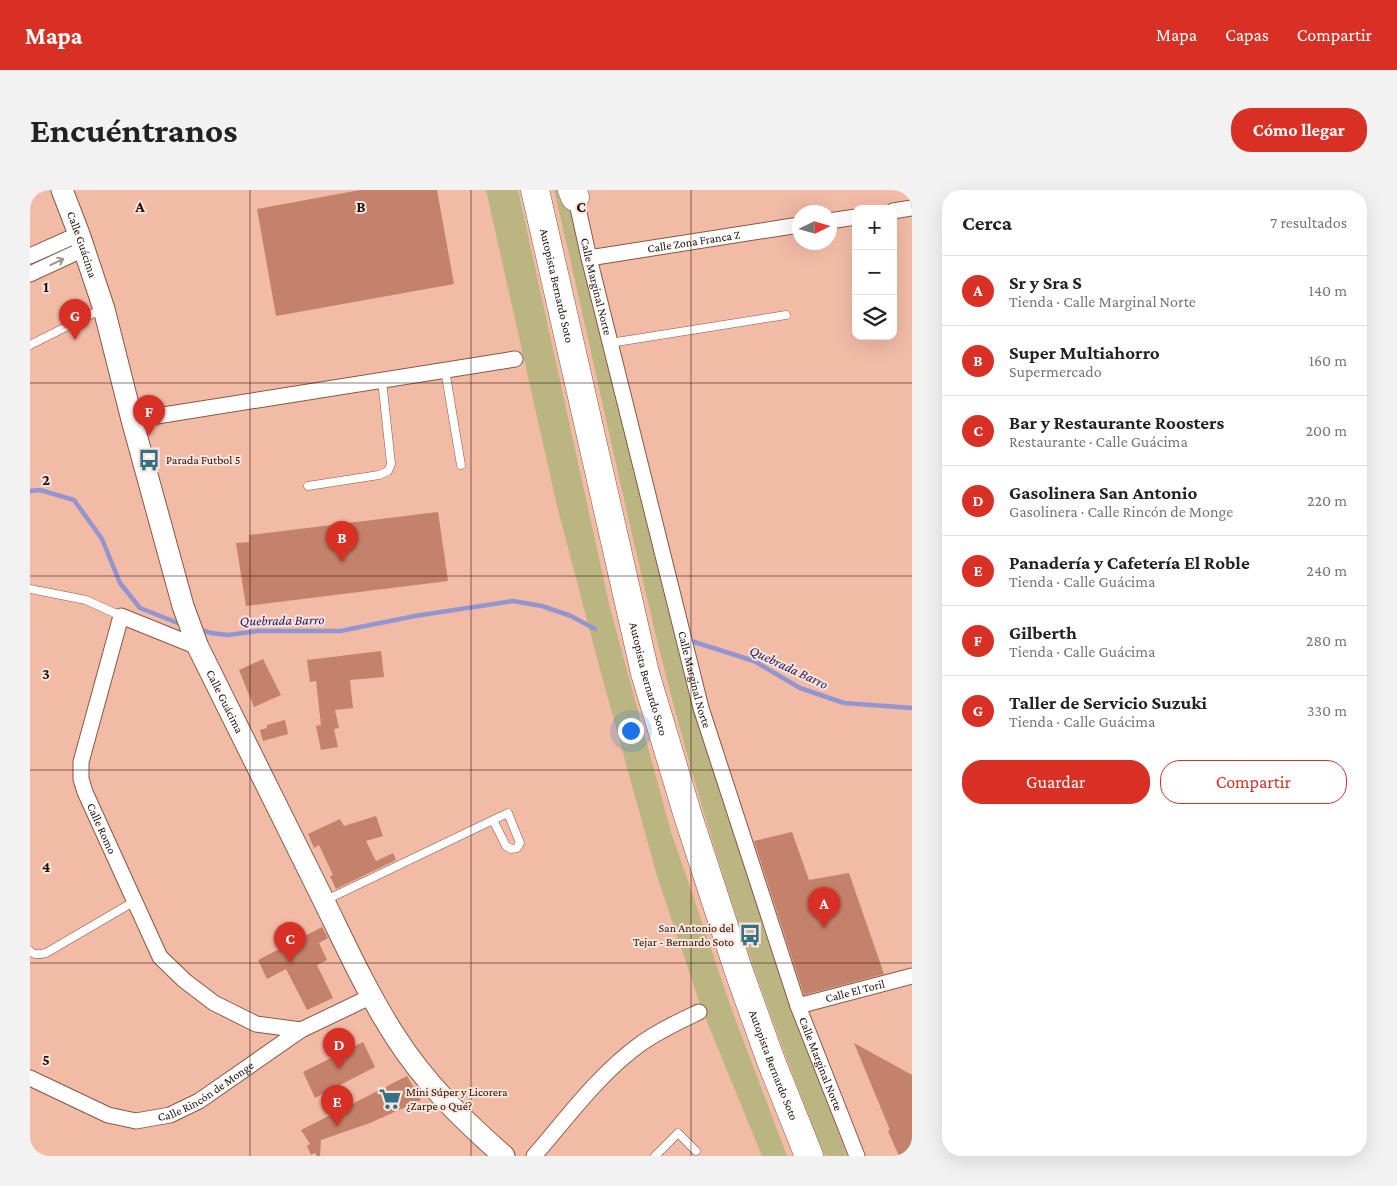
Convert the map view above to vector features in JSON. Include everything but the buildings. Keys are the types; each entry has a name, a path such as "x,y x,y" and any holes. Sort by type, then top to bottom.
{"highway":[{"name":"Autopista Bernardo Soto","path":"535,190 645,673 688,816 738,969 808,1156"}],"main road":[{"name":"Calle Guácima","path":"62,190 82,241 104,308 132,420 184,606 196,642 324,901 372,996 395,1036 420,1070 458,1114 504,1156"}],"street":[{"name":"Calle Marginal Norte","path":"574,192 701,708 798,1006 857,1156"},
{"path":"897,210 912,208"},
{"path":"837,220 852,218"},
{"name":"Calle Zona Franca Z","path":"589,258 792,227"},
{"path":"30,256 82,241"},
{"path":"30,274 82,241"},
{"path":"132,420 515,359"},
{"path":"121,616 196,642"},
{"name":"Calle Romo","path":"121,616 81,762 81,779 98,822 126,878 160,957 184,981 214,1003 256,1024 301,1030"},
{"name":"Calle El Toril","path":"798,1006 912,976"},
{"name":"Calle Rincón de Monge","path":"30,1078 108,1115 136,1121 170,1115 199,1101 301,1030 372,996"},
{"path":"534,1156 596,1083 638,1045 664,1028 699,1012"}],"lane":[{"path":"30,345 104,308"},
{"path":"610,343 786,315"},
{"path":"445,370 461,465"},
{"path":"308,486 379,475 388,471 391,464 382,380"},
{"path":"30,589 86,600 121,616"},
{"path":"324,901 493,820 508,813 520,843 517,848 511,849 506,846 493,820"},
{"path":"30,951 32,954 38,955 46,952 135,900"},
{"path":"654,1156 678,1133 696,1152"}],"shaded area":[{"path":"486,190 518,190 610,608 671,832 733,1013 787,1156 762,1156 701,1007 657,876 557,506"},
{"path":"554,190 568,190 644,509 694,703 738,848 793,1010 847,1156 825,1156 757,977 717,856 665,672"}],"waterway":[{"name":"Quebrada Barro","path":"30,491 40,490 74,500 102,539 120,583 140,608 183,625"},
{"name":"Quebrada Barro","path":"198,629 228,635 258,631 340,631 415,616 513,601 542,606 571,616 595,629"},
{"name":"Quebrada Barro","path":"688,640 754,661 800,688 844,703 912,708"}],"place":[{"name":"Taller de Servicio Suzuki","path":"75,340"},
{"name":"Gilberth","path":"149,436"},
{"name":"Parada Futbol 5","path":"149,460"},
{"name":"Super Multiahorro","path":"342,562"},
{"name":"Sr y Sra S","path":"824,928"},
{"name":"San Antonio del Tejar - Bernardo Soto","path":"750,935"},
{"name":"Bar y Restaurante Roosters","path":"290,963"},
{"name":"Gasolinera San Antonio","path":"339,1069"},
{"name":"Mini Súper y Licorera ¿Zarpe o Qué?","path":"390,1099"},
{"name":"Panadería y Cafetería El Roble","path":"337,1126"}]}
